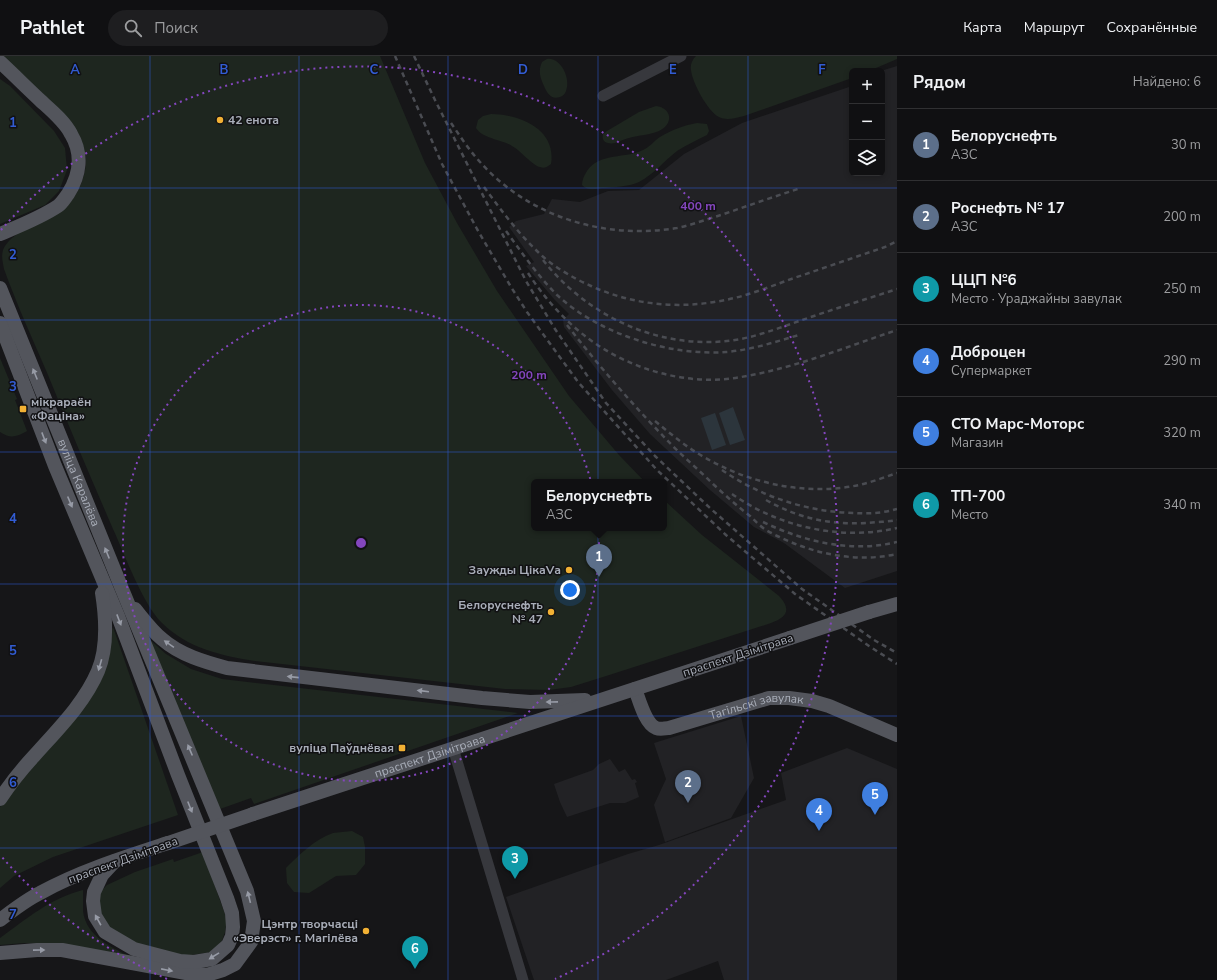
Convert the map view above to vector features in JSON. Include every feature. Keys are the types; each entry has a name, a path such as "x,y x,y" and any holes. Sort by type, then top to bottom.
{"main road":[{"path":"0,63 56,115 71,132 79,156 78,169 72,188 59,205 20,226 0,234"},
{"name":"вуліца Каралёва","path":"0,288 122,589"},
{"name":"вуліца Каралёва","path":"0,323 55,466 99,571"},
{"path":"99,571 118,616 232,913 232,936 228,945 212,959 194,962 180,961 134,949 105,932 95,916 93,901 94,892 102,875 114,861"},
{"path":"0,799 32,757 64,723 86,694 98,671 105,640 105,613 99,571"},
{"path":"122,589 136,609 162,640 177,650 201,660 227,668 482,698 530,702 605,699"},
{"path":"0,952 62,950 186,973 207,974 223,970 235,964 251,942 254,921 247,891 122,589"},
{"name":"праспект Дзімітрава","path":"0,920 18,906 64,880 114,861 453,748 897,604"},
{"name":"Тагільскі завулак","path":"635,689 649,723 655,728 669,728 769,698 790,698 812,701 829,706 897,735"},
{"path":"178,775 197,768"}],"street":[{"path":"603,96 681,56"},
{"path":"453,748 523,980"}],"shaded area":[{"path":"0,56 380,56 425,163 457,223 497,291 569,396 619,455 642,479 531,479 531,531 667,531 667,503 702,535 779,596 785,605 786,612 784,615 777,621 603,677 571,687 549,690 505,689 255,661 206,650 182,639 162,623 148,604 134,578 88,472 4,269 2,258 3,250 6,244 18,233 63,208 78,191 83,179 86,158 78,133"},
{"path":"696,56 897,56 897,59 876,68 849,68 849,79 744,116 728,119 719,117 715,114 697,89 691,68 693,59"},
{"path":"547,59 557,61 566,75 566,91 564,95 557,98 552,97 546,91 541,80 541,65 542,62"},
{"path":"897,66 897,571 845,588 784,543 754,527 710,490 650,434 612,390 564,327 563,320 569,314 526,266 534,262 509,227 516,221 544,214 552,199 580,202 608,191 639,190 684,154 742,123 849,87 849,176 885,176 885,70"},
{"path":"0,79 10,86 54,131 65,148 67,170 59,191 45,205 0,224"},
{"path":"656,106 661,107 668,113 669,121 664,128 656,132 619,142 608,143 604,141 603,134 607,131 639,112"},
{"path":"491,114 513,117 534,126 548,141 551,152 551,164 547,167 541,168 512,146 479,132 476,128 478,120 483,116"},
{"path":"697,123 707,124 709,131 707,135 677,151 654,172 639,182 626,186 595,189 589,189 582,185 583,178 587,171 592,165 599,161 606,158 636,153 650,146 660,137 669,132 683,126"},
{"path":"0,358 17,399 15,400 27,431 17,436 7,436 0,432"},
{"path":"733,407 745,440 730,445 719,413"},
{"path":"715,413 726,445 712,450 701,418"},
{"path":"113,627 178,815 53,857 14,876 0,888 0,807 47,747 109,648"},
{"path":"149,639 166,654 191,669 222,679 518,713 254,804 251,798 220,809"},
{"path":"741,716 754,778 731,818 665,842 654,805 666,779 654,743"},
{"path":"847,748 897,769 897,980 724,980 718,961 666,980 534,980 506,897 786,800 781,773"},
{"path":"610,759 619,772 625,769 632,780 635,779 637,782 635,783 639,797 625,803 610,803 567,817 554,784 593,770 599,764"},
{"path":"352,831 363,837 365,847 365,864 356,875 336,876 309,893 294,892 287,883 286,868 320,839 333,833"},
{"path":"203,852 227,920 221,943 211,952 178,957 120,939 101,919 99,901 101,891 107,885 135,872 173,859 174,862"},
{"path":"83,890 83,911 89,928 109,946 133,958 63,945 24,943 0,945 0,938 39,910 60,898"}],"railway":[{"path":"395,56 442,164 477,229 527,312 578,382 667,479"},
{"path":"414,56 526,281 555,329 606,403 655,456 711,509 802,589 874,640 897,653"},
{"path":"451,123 468,148 480,162 500,181 521,197 545,210 570,220 596,227 650,231 677,228 694,224 798,189"},
{"path":"484,187 503,213 531,245 556,267 591,286 628,299 647,303 685,305 742,296 885,247 897,241"},
{"path":"506,231 524,256 557,295 574,309 593,321 636,340 681,350 726,352 754,348 799,335"},
{"path":"543,260 561,280 582,298 604,313 628,326 654,335 680,340 707,342 735,340 754,336 897,289"},
{"path":"528,273 561,315 585,336 602,348 639,366 659,373 679,377 721,379 761,373 820,356 897,330"},
{"path":"567,325 616,384 672,446 766,530 781,538 813,550 829,554 863,558 897,554"},
{"path":"655,421 691,449 704,457 740,474 760,481 799,488 839,488 864,484 897,473"},
{"path":"722,470 737,480 769,495 820,510 871,513 897,509"},
{"path":"667,479 726,535 795,594 897,664"},
{"path":"732,494 770,515 790,523 811,528 833,532 854,533 876,532 897,528"},
{"path":"766,500 802,516 839,523 866,523 897,520"},
{"path":"763,522 795,535 828,544 863,546 897,542"}],"place":[{"name":"42 енота","path":"220,120"},
{"name":"мікрараён «Фаціна»","path":"23,409"},
{"name":"Заужды ЦікаVа","path":"569,570"},
{"name":"Белоруснефть","path":"599,577"},
{"name":"Белоруснефть № 47","path":"551,612"},
{"name":"вуліца Паўднёвая","path":"402,748"},
{"name":"Роснефть № 17","path":"688,803"},
{"name":"СТО Марс-Моторс","path":"875,815"},
{"name":"Доброцен","path":"819,831"},
{"name":"ЦЦП №6","path":"515,879"},
{"name":"Цэнтр творчасці «Эверэст» г. Магілёва","path":"366,931"},
{"name":"ТП-700","path":"415,969"}]}
